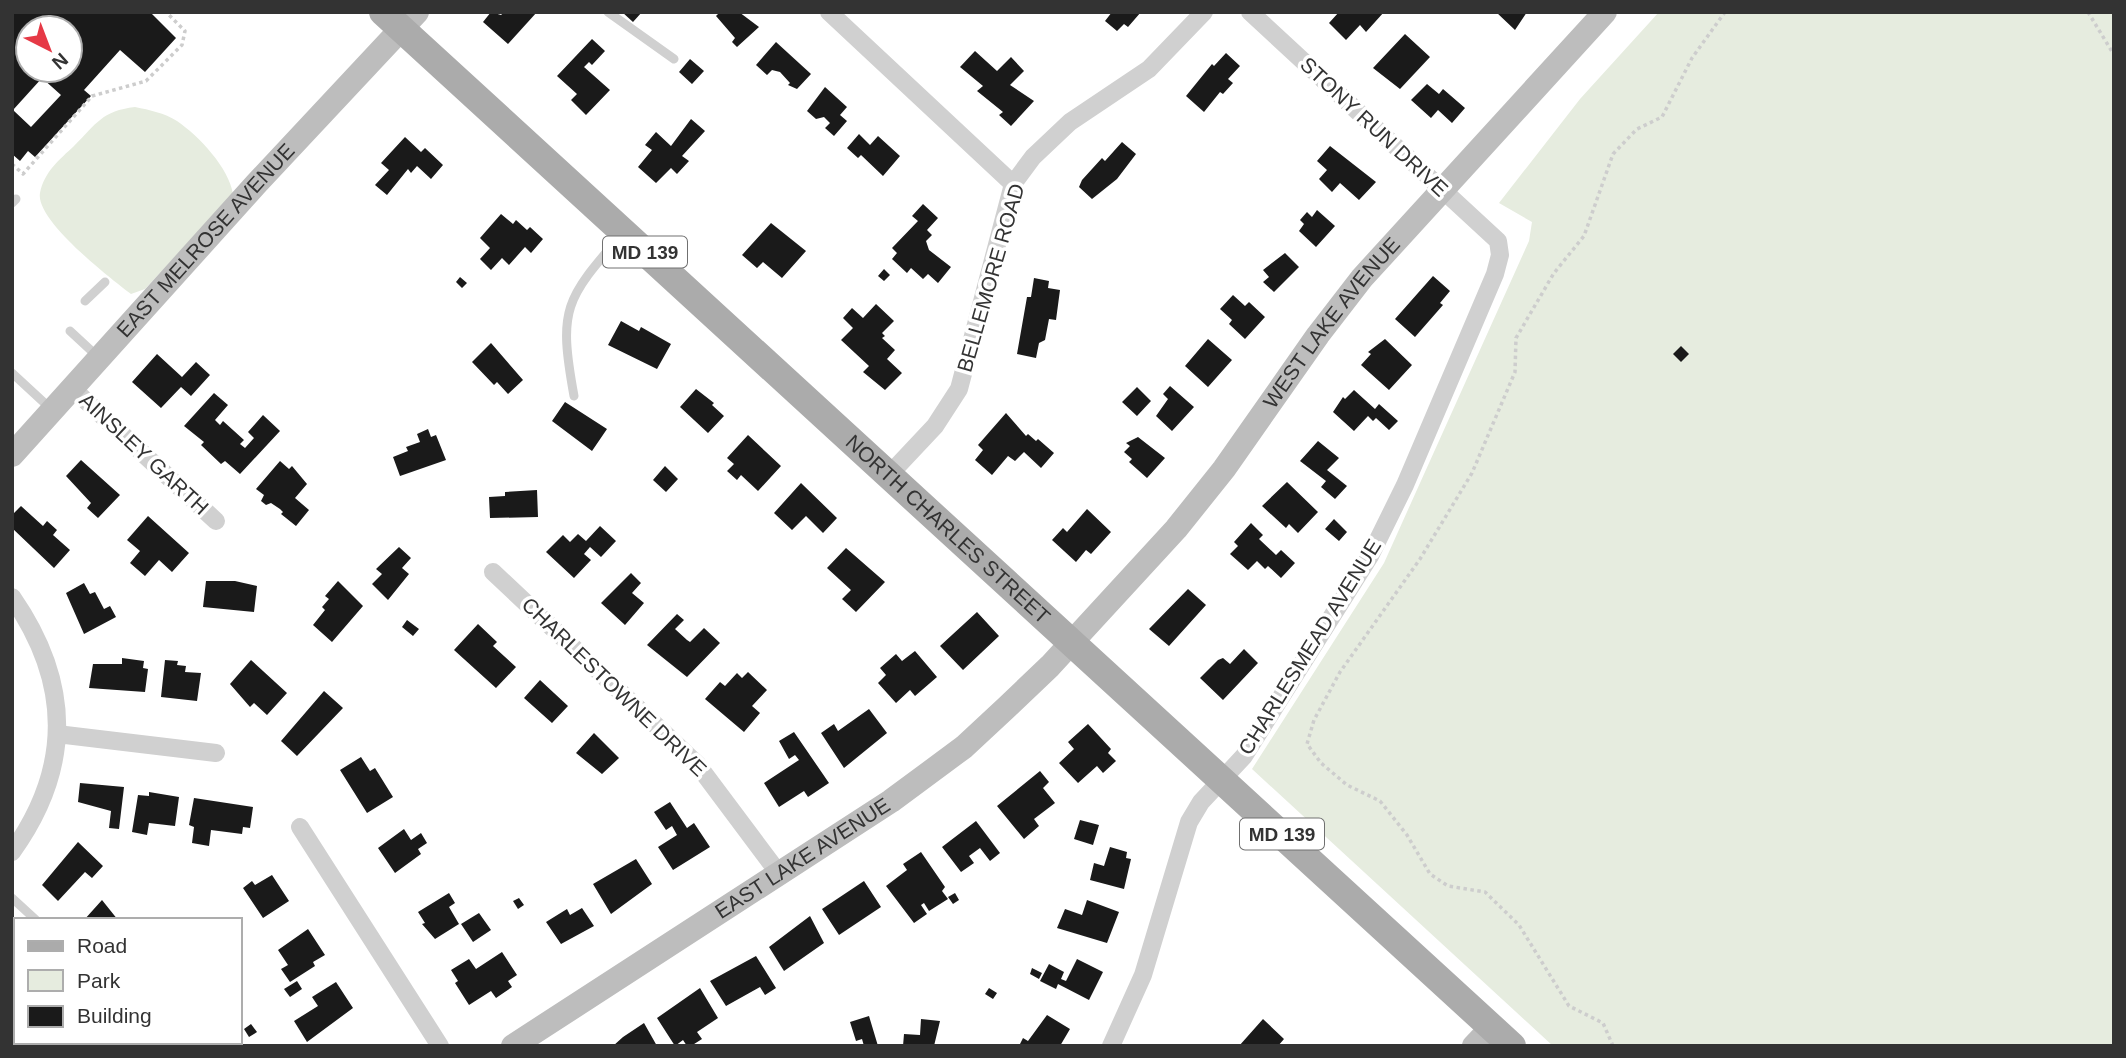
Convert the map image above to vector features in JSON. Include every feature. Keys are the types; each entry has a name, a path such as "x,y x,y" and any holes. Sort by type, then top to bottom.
{"main road":[{"name":"NORTH CHARLES STREET","path":"400,18 623,233 1222,779 1483,1036 1512,1046"}],"street":[{"path":"829,12 1013,184"},
{"name":"BELLEMORE ROAD","path":"888,476 935,426 959,389 1013,184 1052,138 1070,122 1149,69 1204,12"},
{"name":"STONY RUN DRIVE","path":"1250,12 1498,241"},
{"name":"WEST LAKE AVENUE","path":"1072,642 1208,491 1342,303 1441,190 1605,12"},
{"name":"EAST MELROSE AVENUE","path":"12,455 400,18"},
{"name":"CHARLESMEAD AVENUE","path":"1111,1046 1143,975 1189,822 1201,802 1252,744 1370,556 1491,284 1500,255 1498,241"},
{"name":"AINSLEY GARTH","path":"72,388 216,520"},
{"name":"CHARLESTOWNE DRIVE","path":"493,572 697,764 780,875"},
{"path":"12,597 28,620 54,683 57,734 53,767 41,802 12,852"},
{"name":"EAST LAKE AVENUE","path":"513,1046 891,801 964,747 1072,642"},
{"path":"57,734 216,753"},
{"path":"300,827 440,1046"}],"lane":[{"path":"608,12 674,60"},
{"path":"574,396 566,354 568,308 581,282 623,233"},
{"path":"85,301 105,282"},
{"path":"70,331 98,358"},
{"path":"12,373 53,410"},
{"path":"12,898 34,918"}],"path":[{"path":"12,164 23,174 92,96 146,81 174,54 181,45 185,31 166,12"},
{"path":"1613,1046 1603,1023 1569,1006 1519,925 1486,892 1448,886 1430,874 1407,835 1380,801 1347,785 1321,763 1307,744 1314,720 1340,672 1420,559 1472,473 1515,372 1516,338 1554,274 1584,236 1613,154 1637,129 1662,117 1692,58 1725,12"},
{"path":"2088,12 2114,55"}],"green space":[{"path":"1659,12 2114,12 2114,1046 1553,1046 1252,769 1384,563 1529,241 1532,222 1499,203 1580,99"},
{"path":"135,107 157,112 186,127 212,153 226,174 233,194 145,289 131,294 61,233 49,218 40,193 53,167 95,125 107,115"}],"building":[{"path":"12,12 150,12 176,38 145,72 120,50 84,90 91,96 35,157 28,151 20,161 12,154"},
{"path":"491,12 501,15 504,12 537,12 508,44 483,22"},
{"path":"622,12 642,12 633,22"},
{"path":"720,12 739,12 759,27 737,47 732,42 735,38 716,16"},
{"path":"1112,12 1141,12 1128,27 1124,24 1117,31 1105,21"},
{"path":"1339,12 1384,12 1366,32 1360,25 1346,40 1329,23"},
{"path":"1496,12 1527,12 1515,30"},
{"path":"1405,34 1430,57 1400,89 1373,68"},
{"path":"592,39 605,51 592,65 589,62 584,67 610,90 586,115 571,100 577,94 557,76"},
{"path":"776,42 811,74 797,89 788,85 790,83 780,72 772,70 767,75 756,65"},
{"path":"975,51 997,71 1011,57 1024,71 1010,85 1034,101 1011,126 999,115 1003,112 977,91 983,86 960,67"},
{"path":"1226,53 1240,66 1228,79 1233,83 1223,94 1220,92 1204,112 1186,96 1212,64 1214,66"},
{"path":"690,59 704,71 692,84 679,72"},
{"path":"1427,84 1439,94 1443,89 1465,108 1452,123 1438,110 1431,118 1411,100"},
{"path":"825,87 847,107 840,115 847,121 834,136 825,128 830,123 824,117 816,119 807,111"},
{"path":"691,119 705,131 682,156 689,161 677,174 671,168 656,183 638,167 652,150 645,145 656,132 671,146"},
{"path":"859,134 870,145 878,136 900,156 883,176 861,155 858,158 847,148"},
{"path":"405,137 421,152 425,148 443,165 431,179 417,166 411,173 408,169 387,195 375,185 389,170 381,163"},
{"path":"1122,142 1136,154 1117,179 1092,199 1079,187 1082,180 1102,158 1105,161"},
{"path":"1330,146 1376,182 1359,200 1340,183 1332,192 1319,179 1327,170 1317,161"},
{"path":"923,204 938,218 927,230 932,235 926,241 929,250 951,267 938,283 928,274 923,279 911,268 907,273 892,259 897,253 892,248 918,221 912,216"},
{"path":"1317,210 1335,226 1316,247 1299,231 1304,224 1300,220 1307,212 1312,217"},
{"path":"501,214 513,224 516,220 527,230 530,227 543,239 531,253 525,247 509,265 502,258 491,270 480,259 490,248 480,238"},
{"path":"771,223 806,251 782,278 763,262 757,268 742,255"},
{"path":"1285,253 1299,267 1274,292 1263,282 1269,277 1263,270"},
{"path":"884,269 890,275 884,281 878,276"},
{"path":"1433,276 1450,291 1440,303 1443,305 1415,337 1395,319"},
{"path":"460,277 467,283 462,288 456,282"},
{"path":"1034,278 1049,281 1048,288 1060,290 1056,320 1049,319 1045,340 1039,343 1036,358 1017,354 1027,297 1031,297"},
{"path":"1233,295 1245,306 1249,302 1265,317 1245,339 1229,324 1232,320 1220,309"},
{"path":"876,304 894,321 882,333 885,336 882,338 895,350 887,359 902,373 885,390 863,372 869,366 841,340 853,328 843,318 852,308 863,318"},
{"path":"621,321 639,331 641,327 671,344 657,369 608,345"},
{"path":"1208,339 1232,360 1208,387 1185,366"},
{"path":"1385,339 1412,365 1389,390 1361,365 1371,354 1368,352"},
{"path":"491,343 523,380 508,394 497,382 494,385 472,362"},
{"path":"1681,346 1689,354 1681,362 1673,354"},
{"path":"157,354 182,377 196,362 210,375 191,396 181,387 161,408 132,382"},
{"path":"1170,386 1194,407 1172,431 1156,416 1168,399 1163,394"},
{"path":"1137,387 1151,401 1137,416 1122,402"},
{"path":"696,389 714,403 712,405 724,416 708,433 680,407"},
{"path":"1354,390 1375,409 1379,404 1398,421 1389,430 1376,418 1373,421 1368,416 1354,431 1333,412 1343,397 1345,399"},
{"path":"214,393 228,405 215,420 220,425 223,421 244,440 240,444 245,448 254,438 248,432 263,415 280,431 240,474 225,461 221,464 201,445 204,442 184,426"},
{"path":"565,402 607,429 592,451 552,421"},
{"path":"1006,413 1026,436 1028,434 1036,441 1038,439 1054,453 1041,468 1024,452 1015,461 1008,456 992,475 975,460 983,450 978,445"},
{"path":"428,429 431,437 436,435 446,460 400,476 393,457 408,451 406,447 420,442 417,434"},
{"path":"748,435 781,466 758,491 741,475 737,480 727,471 734,464 727,458"},
{"path":"1138,437 1165,458 1147,478 1129,462 1132,459 1124,452 1130,446 1126,443"},
{"path":"1318,441 1339,458 1327,470 1347,486 1335,499 1321,487 1326,481 1300,461"},
{"path":"81,460 120,495 98,518 87,508 91,503 66,476"},
{"path":"280,461 289,469 292,466 307,484 295,498 309,510 296,526 281,514 283,512 280,509 261,501 264,495 256,489"},
{"path":"665,466 678,479 666,492 653,480"},
{"path":"1287,482 1318,512 1298,533 1289,524 1286,528 1262,506"},
{"path":"801,483 837,518 823,533 806,516 792,530 774,513"},
{"path":"537,490 538,517 490,518 489,497 505,496 505,492"},
{"path":"21,506 43,526 47,521 57,530 53,535 70,550 54,568 12,528 12,515"},
{"path":"1087,509 1111,532 1091,554 1086,550 1076,562 1052,540 1063,528 1067,532"},
{"path":"148,516 189,553 172,572 159,560 145,576 130,563 140,551 127,540"},
{"path":"1334,519 1347,532 1339,541 1325,529"},
{"path":"1251,523 1263,535 1259,539 1276,555 1281,550 1295,563 1281,578 1268,566 1265,569 1257,561 1248,570 1230,554 1238,546 1234,542"},
{"path":"600,526 616,541 601,557 590,547 584,554 591,560 574,578 546,552 563,535 570,542 578,534 586,541"},
{"path":"399,547 411,558 402,568 409,574 388,600 372,584 382,574 376,569"},
{"path":"846,548 885,582 856,612 842,599 851,590 827,568"},
{"path":"631,573 641,583 632,593 644,603 625,625 601,603"},
{"path":"206,581 235,581 257,586 254,612 203,607"},
{"path":"338,581 363,606 332,642 313,625 325,610 322,607 329,599 325,596"},
{"path":"84,583 90,594 95,592 104,609 110,606 116,617 84,634 66,593"},
{"path":"1188,589 1206,605 1169,646 1149,629"},
{"path":"977,612 999,636 963,670 940,646"},
{"path":"677,614 684,620 675,629 687,640 690,642 704,628 720,643 687,677 647,645"},
{"path":"407,620 419,629 413,636 402,627"},
{"path":"478,624 497,642 493,646 516,667 496,688 454,650"},
{"path":"1244,649 1258,663 1223,700 1200,678 1218,660 1223,658 1230,664"},
{"path":"915,651 937,677 915,696 910,690 896,703 878,683 886,675 880,668 896,654 902,661"},
{"path":"122,658 144,661 143,668 148,669 145,692 89,688 93,664 122,664"},
{"path":"165,660 178,661 177,665 186,666 185,672 201,673 197,701 161,697"},
{"path":"251,660 287,693 267,715 254,703 250,707 230,684"},
{"path":"748,672 767,690 752,706 760,713 744,732 705,699 720,682 725,686 737,673 742,678"},
{"path":"540,680 568,706 552,723 524,698"},
{"path":"324,691 343,708 297,756 281,741"},
{"path":"869,709 887,733 844,768 821,733 834,724 838,731"},
{"path":"1088,724 1111,749 1108,753 1116,761 1103,773 1097,766 1078,783 1059,763 1074,749 1068,742"},
{"path":"794,732 829,783 808,797 804,791 779,807 764,783 799,760 795,755 789,759 779,741"},
{"path":"594,733 619,758 602,774 576,753"},
{"path":"361,757 370,771 375,768 393,797 367,813 340,770"},
{"path":"1040,771 1049,782 1043,788 1055,803 1034,819 1039,826 1024,839 997,806"},
{"path":"80,783 124,787 119,829 109,828 111,811 78,802"},
{"path":"149,792 179,797 175,826 149,823 147,835 132,832 138,795 149,796"},
{"path":"194,798 253,807 250,828 243,827 242,834 211,830 209,846 192,843 194,827 189,825"},
{"path":"670,802 687,828 694,823 710,847 673,870 658,847 677,835 672,826 666,830 654,812"},
{"path":"1080,820 1099,825 1093,845 1074,839"},
{"path":"976,821 1000,853 990,861 980,848 969,856 974,863 961,872 942,847"},
{"path":"404,829 411,840 421,833 427,843 418,849 421,854 395,873 378,848"},
{"path":"78,842 103,866 92,878 85,872 58,901 42,885"},
{"path":"1110,847 1127,852 1126,858 1131,859 1124,889 1090,880 1094,863 1104,866"},
{"path":"921,852 945,887 942,891 948,899 929,911 924,903 921,905 927,914 914,923 886,886 907,870 903,864"},
{"path":"636,859 652,884 611,914 593,884"},
{"path":"272,875 289,901 263,918 243,888 252,881 255,885"},
{"path":"864,881 881,907 839,935 822,909"},
{"path":"449,893 455,903 449,907 459,924 435,939 422,924 425,923 418,912"},
{"path":"955,893 959,900 953,904 948,897"},
{"path":"519,898 524,905 518,909 513,901"},
{"path":"102,900 116,918 86,918"},
{"path":"1087,900 1119,912 1107,943 1057,928 1065,909 1082,915"},
{"path":"582,908 594,926 561,944 546,922 567,909 570,915"},
{"path":"479,913 491,930 473,942 461,924"},
{"path":"810,916 824,943 784,971 769,947"},
{"path":"308,929 325,955 313,962 315,966 290,982 281,969 288,965 278,950"},
{"path":"502,952 517,975 508,981 512,987 496,998 491,991 469,1005 455,983 458,981 451,970 469,959 476,969"},
{"path":"756,956 776,988 765,995 760,987 726,1006 710,981"},
{"path":"1077,959 1103,972 1089,1000 1058,984 1056,989 1040,981 1049,964 1064,972 1061,979 1066,981"},
{"path":"1032,968 1042,973 1039,979 1030,974"},
{"path":"297,981 302,989 290,997 284,989"},
{"path":"336,982 353,1008 307,1042 294,1021 318,1006 312,997"},
{"path":"700,988 718,1018 697,1032 702,1039 691,1046 687,1046 683,1040 675,1046 657,1018"},
{"path":"989,988 997,993 993,999 985,994"},
{"path":"1047,1015 1070,1029 1060,1046 1019,1046 1023,1038 1028,1041"},
{"path":"869,1016 878,1046 864,1046 862,1039 856,1041 850,1022"},
{"path":"921,1019 940,1021 934,1046 903,1046 904,1034 920,1035"},
{"path":"1263,1019 1284,1039 1278,1046 1239,1046"},
{"path":"644,1023 657,1046 613,1046 623,1037"},
{"path":"251,1024 257,1032 249,1037 244,1029"}]}
